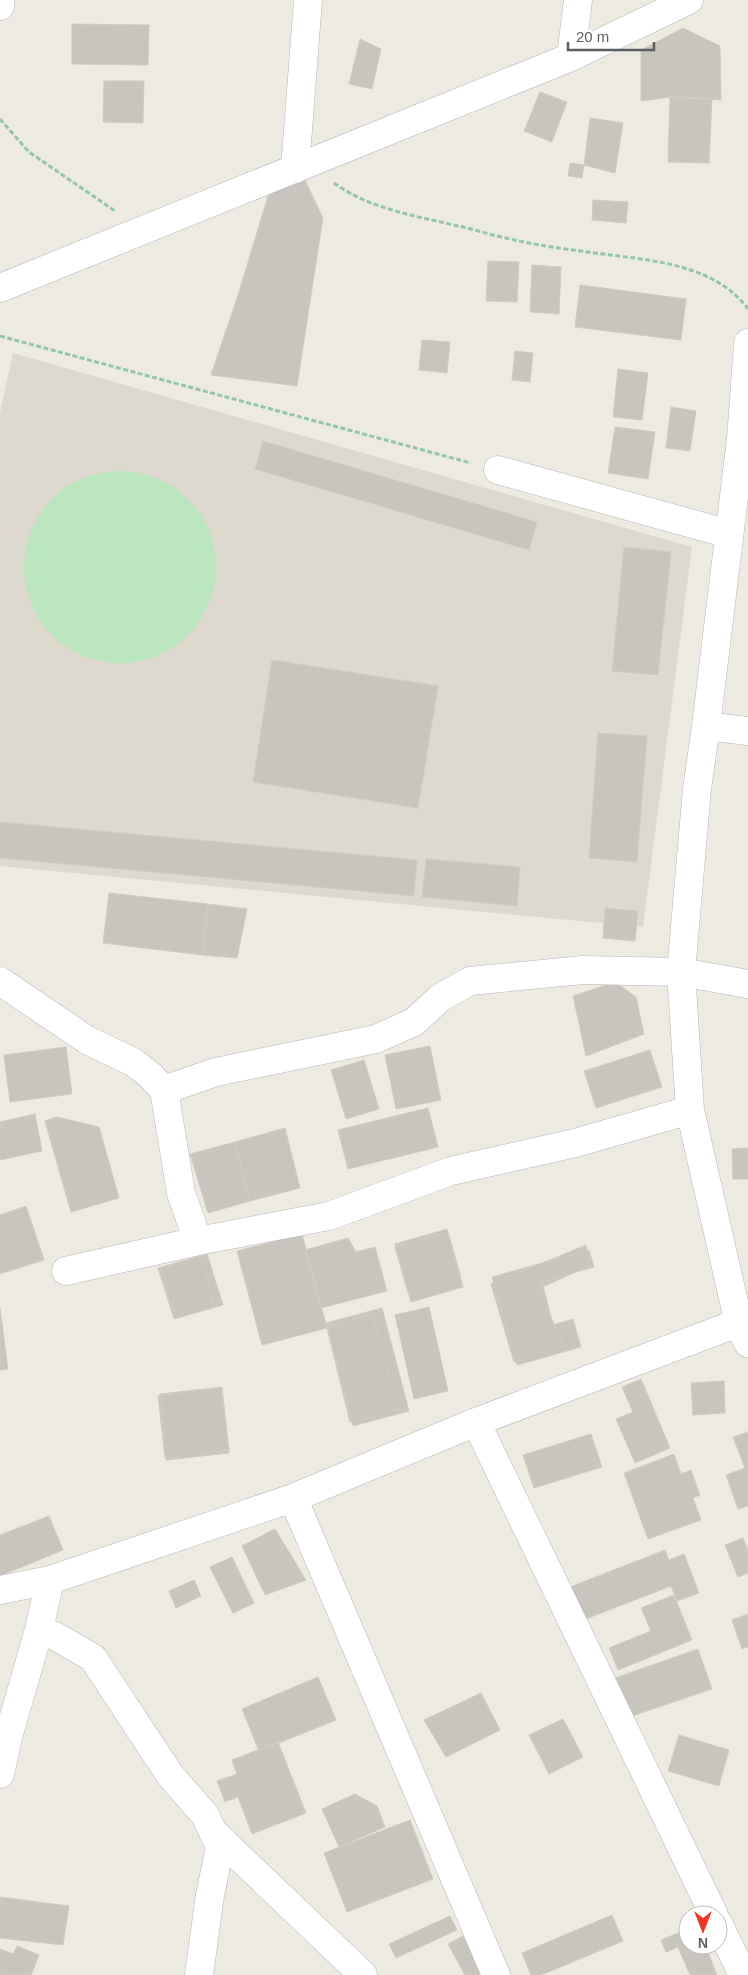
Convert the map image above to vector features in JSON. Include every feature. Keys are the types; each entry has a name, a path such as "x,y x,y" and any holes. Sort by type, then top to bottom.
{"street":[{"path":"0,0 0,6"},
{"path":"295,169 308,0"},
{"path":"571,57 578,0"},
{"path":"0,288 571,57 689,0"},
{"path":"0,1590 50,1580 293,1498 476,1422 745,1329 690,1110 681,972 697,789 729,534 744,439 748,343"},
{"path":"498,470 729,534"},
{"path":"706,726 748,731"},
{"path":"164,1090 216,1072 376,1038 414,1022 440,998 470,981 583,970 681,972 748,984"},
{"path":"0,980 87,1040 132,1062 150,1075 164,1090 181,1193 198,1241"},
{"path":"66,1271 198,1241 329,1216 451,1171 575,1143 690,1110"},
{"path":"476,1422 709,1905"},
{"path":"293,1498 496,1975"},
{"path":"0,1774 8,1737 39,1630 50,1580"},
{"path":"39,1630 55,1636 93,1658 170,1775 206,1816 220,1847 210,1895 199,1975"},
{"path":"213,1832 363,1975"},
{"path":"728,1944 743,1975"}],"path":[{"path":"0,119 29,152 142,231"},
{"path":"295,169 318,172 342,189 391,211 506,238 582,252 652,260 698,272 738,296 748,309"},
{"path":"0,336 498,470"}],"shaded area":[{"path":"13,353 692,547 643,927 0,866 0,413"}],"green space":[{"path":"120,471 148,475 173,487 188,499 200,514 212,539 216,567 212,595 200,620 188,635 173,647 148,659 120,663 92,659 67,647 52,635 40,620 28,595 24,567 28,539 40,514 52,499 67,487 92,475"}],"building":[{"path":"72,24 149,25 148,65 72,64"},
{"path":"683,28 720,46 721,100 670,97 641,101 641,50"},
{"path":"360,39 381,49 372,89 349,84"},
{"path":"104,81 144,81 143,123 103,122"},
{"path":"540,92 567,102 552,142 524,131"},
{"path":"670,97 712,98 709,163 668,162"},
{"path":"590,118 623,123 615,173 584,165"},
{"path":"570,163 584,165 582,178 568,176"},
{"path":"303,176 323,218 297,386 211,375 268,196"},
{"path":"593,200 628,202 626,223 592,220"},
{"path":"488,261 519,262 517,302 486,301"},
{"path":"532,265 561,267 559,314 530,312"},
{"path":"580,285 686,299 681,340 575,327"},
{"path":"422,340 450,342 447,373 419,370"},
{"path":"515,351 533,353 530,382 512,380"},
{"path":"618,369 648,373 642,420 613,417"},
{"path":"671,407 696,411 690,451 666,448"},
{"path":"615,427 655,432 648,479 608,473"},
{"path":"263,441 537,522 529,550 255,469"},
{"path":"624,547 671,552 658,675 612,671"},
{"path":"272,660 438,686 418,808 253,782"},
{"path":"598,733 647,736 637,862 589,858"},
{"path":"0,822 417,860 414,896 0,858"},
{"path":"426,859 520,867 517,906 422,897"},
{"path":"109,893 208,904 202,955 103,943"},
{"path":"208,904 247,909 237,958 202,955"},
{"path":"605,908 638,911 635,941 603,938"},
{"path":"615,982 636,997 644,1034 586,1056 573,996"},
{"path":"430,1046 441,1100 396,1109 385,1055"},
{"path":"66,1047 72,1094 10,1102 4,1055"},
{"path":"650,1050 662,1087 596,1108 584,1071"},
{"path":"364,1060 379,1109 346,1119 331,1070"},
{"path":"428,1108 438,1147 348,1169 338,1130"},
{"path":"35,1114 42,1151 0,1160 0,1122"},
{"path":"57,1117 99,1127 119,1198 71,1212 45,1121"},
{"path":"285,1128 300,1188 250,1201 235,1142"},
{"path":"235,1142 250,1201 208,1213 190,1154"},
{"path":"748,1148 748,1179 733,1179 732,1149"},
{"path":"26,1206 44,1260 0,1274 0,1215"},
{"path":"447,1229 463,1287 411,1302 395,1244"},
{"path":"448,1232 461,1277 408,1293 395,1247"},
{"path":"302,1234 327,1328 262,1345 237,1251"},
{"path":"348,1238 356,1252 375,1247 387,1291 321,1308 305,1250"},
{"path":"586,1245 589,1266 538,1289 563,1343 514,1362 491,1284"},
{"path":"589,1250 594,1267 542,1282 553,1325 573,1319 581,1347 517,1365 492,1277"},
{"path":"207,1254 223,1305 174,1319 158,1268"},
{"path":"203,1258 213,1302 172,1312 161,1268"},
{"path":"429,1307 448,1391 414,1399 395,1315"},
{"path":"0,1308 8,1369 0,1370"},
{"path":"382,1308 409,1411 353,1426 326,1323"},
{"path":"372,1313 398,1409 350,1422 327,1328"},
{"path":"641,1379 670,1448 635,1463 616,1419 633,1412 622,1387"},
{"path":"724,1381 725,1413 693,1415 691,1383"},
{"path":"222,1387 229,1453 166,1460 160,1394"},
{"path":"221,1388 229,1450 165,1458 158,1396"},
{"path":"748,1432 748,1506 738,1509 726,1475 745,1468 733,1437"},
{"path":"591,1434 602,1467 534,1488 523,1455"},
{"path":"674,1454 681,1474 691,1470 700,1495 693,1498 701,1520 648,1539 624,1473"},
{"path":"49,1516 63,1550 0,1576 0,1535"},
{"path":"275,1529 306,1580 265,1595 242,1546"},
{"path":"743,1538 748,1550 748,1573 738,1577 725,1545"},
{"path":"665,1550 669,1560 684,1554 699,1593 677,1601 671,1586 583,1620 570,1587"},
{"path":"232,1557 254,1603 233,1613 210,1567"},
{"path":"194,1580 201,1596 176,1608 169,1591"},
{"path":"674,1595 692,1640 618,1670 609,1648 651,1631 641,1608"},
{"path":"748,1614 748,1647 742,1649 732,1620"},
{"path":"698,1649 712,1689 629,1717 615,1678"},
{"path":"318,1677 336,1720 259,1751 242,1709"},
{"path":"481,1693 500,1730 446,1757 424,1720"},
{"path":"563,1719 583,1757 549,1774 529,1735"},
{"path":"679,1735 729,1750 719,1786 668,1771"},
{"path":"278,1742 306,1813 252,1834 238,1797 225,1802 217,1781 237,1774 232,1760"},
{"path":"355,1794 377,1806 385,1827 339,1847 322,1809"},
{"path":"410,1820 433,1879 347,1912 324,1853"},
{"path":"0,1897 69,1906 63,1945 0,1938"},
{"path":"612,1915 623,1941 541,1975 531,1975 522,1953"},
{"path":"450,1916 457,1930 396,1958 389,1944"},
{"path":"678,1933 678,1947 666,1952 661,1940"},
{"path":"463,1936 484,1975 465,1975 448,1944"},
{"path":"17,1946 39,1955 31,1975 0,1975 0,1949 13,1954"},
{"path":"681,1955 709,1955 717,1975 690,1975"}]}
